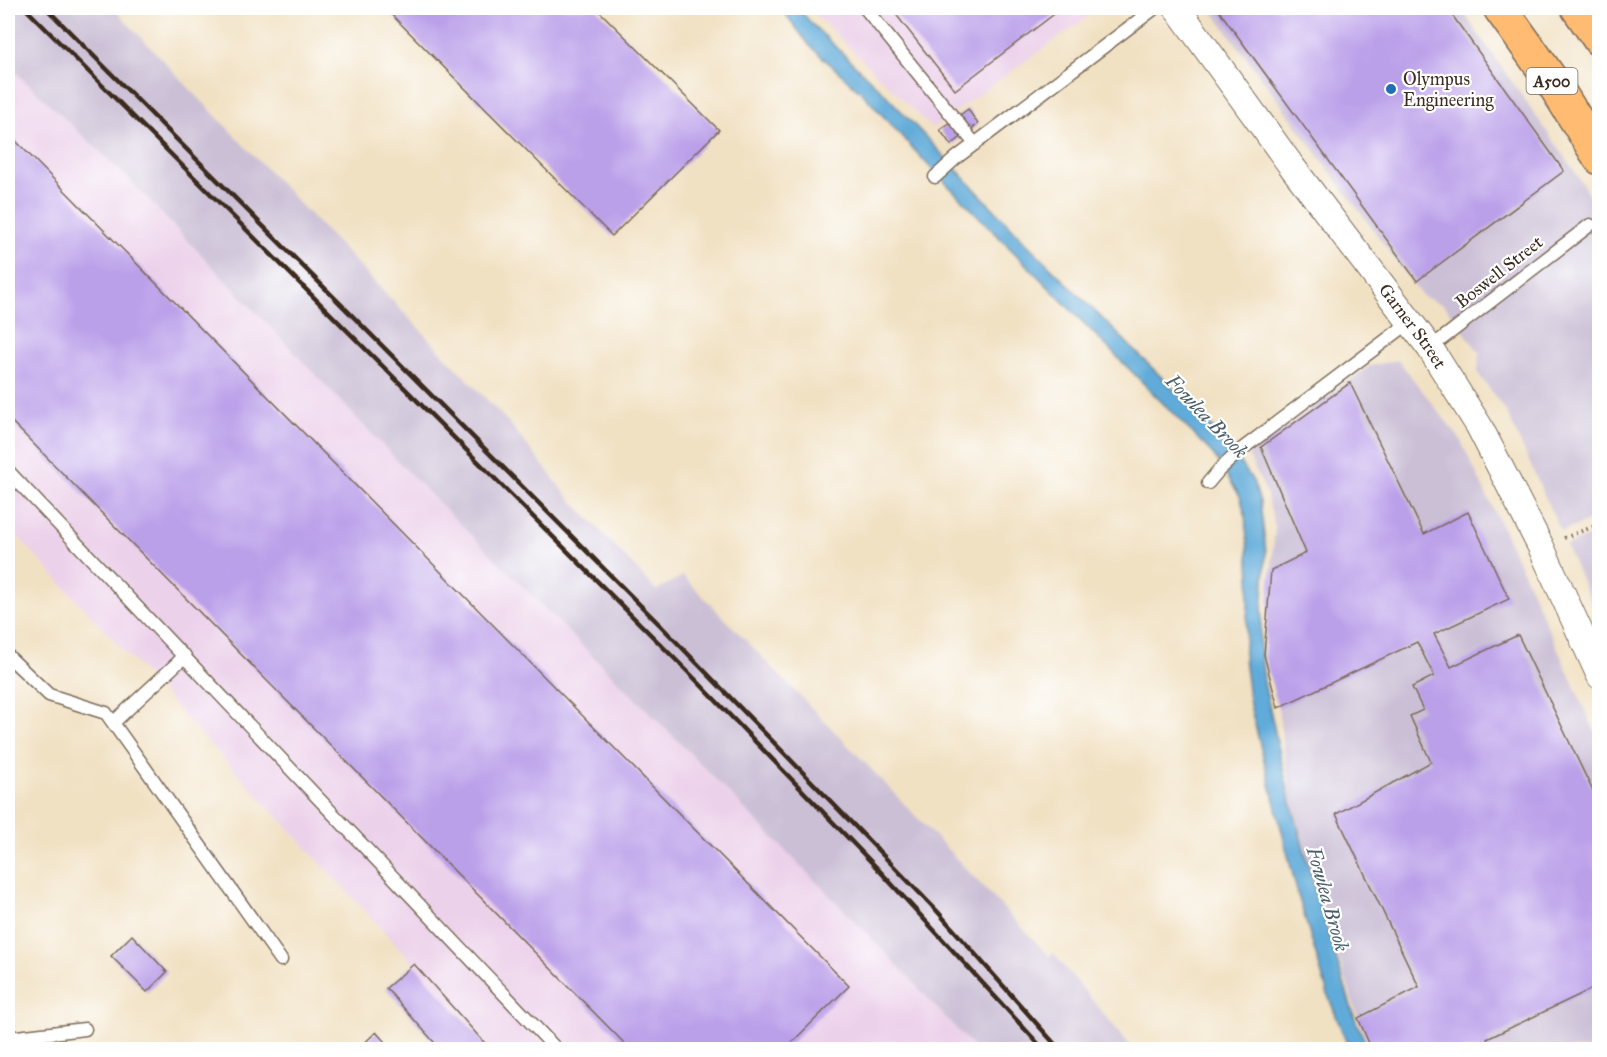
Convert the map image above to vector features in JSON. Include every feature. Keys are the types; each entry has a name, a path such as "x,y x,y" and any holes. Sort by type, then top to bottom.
{"highway":[{"name":"A500","path":"1500,8 1552,81 1599,158"},
{"path":"1578,8 1599,40"}],"street":[{"name":"Garner Street","path":"1177,8 1290,164 1430,348 1479,426 1541,547 1599,676"}],"lane":[{"path":"866,8 975,144"},
{"path":"935,177 956,158 1155,8"},
{"name":"Boswell Street","path":"1430,348 1590,225"},
{"path":"1208,483 1242,449 1410,322"},
{"path":"8,471 557,1050"},
{"path":"8,656 49,695 106,713 281,960"},
{"path":"114,722 185,656"},
{"path":"8,1038 85,1029"}],"path":[{"path":"1541,547 1599,524"}],"shaded area":[{"path":"8,8 113,8 510,424 565,493 656,590 683,576 1049,956 1053,953 1133,1049 975,1049 886,953 686,749 413,477 127,177 8,65"},
{"path":"809,8 1100,8 932,128"},
{"path":"1210,8 1460,8 1576,173 1599,213 1599,517 1561,532 1507,413 1478,373 1479,352 1445,306 1422,296"},
{"path":"8,65 127,177 413,477 686,749 886,953 975,1049 493,1049 8,526"},
{"path":"1398,360 1460,439 1599,741 1599,1049 1372,1049 1358,1018 1309,864 1291,798 1278,708 1264,655 1275,527 1266,492 1248,455 1369,366"},
{"path":"1599,532 1599,619 1566,546"}],"water":[{"path":"781,8 798,8 884,93 1029,246 1227,442 1253,481 1260,502 1266,552 1260,644 1264,682 1289,795 1317,897 1356,1022 1369,1049 1349,1049 1329,998 1298,895 1250,705 1244,659 1250,577 1245,514 1240,496 1213,454 929,166 863,94 810,46"}],"building":[{"path":"385,8 596,8 719,130 612,236"},
{"path":"891,8 1062,8 955,90"},
{"name":"Olympus Engineering","path":"1217,8 1447,8 1564,171 1417,281"},
{"path":"968,109 978,124 951,145 940,130"},
{"path":"8,133 849,986 784,1050 631,1050 8,418"},
{"path":"1350,383 1424,534 1468,512 1509,599 1434,634 1451,667 1518,635 1600,806 1600,985 1487,1039 1491,1050 1372,1050 1358,1018 1419,987 1336,814 1431,762 1410,716 1423,710 1412,687 1434,676 1417,642 1278,708 1264,655 1271,570 1306,553 1261,447"},
{"path":"132,935 167,972 147,992 111,956"},
{"path":"414,964 491,1050 441,1050 386,988"},
{"path":"376,1032 392,1050 357,1050"}],"railway":[{"path":"25,8 696,680 877,868 1044,1050"},
{"path":"46,8 660,625 937,911 1060,1050"}],"place":[{"name":"Olympus Engineering","path":"1391,89"}],"water label":[{"name":"Fowlea Brook","path":"1207,416"},
{"name":"Fowlea Brook","path":"1328,899"}]}
